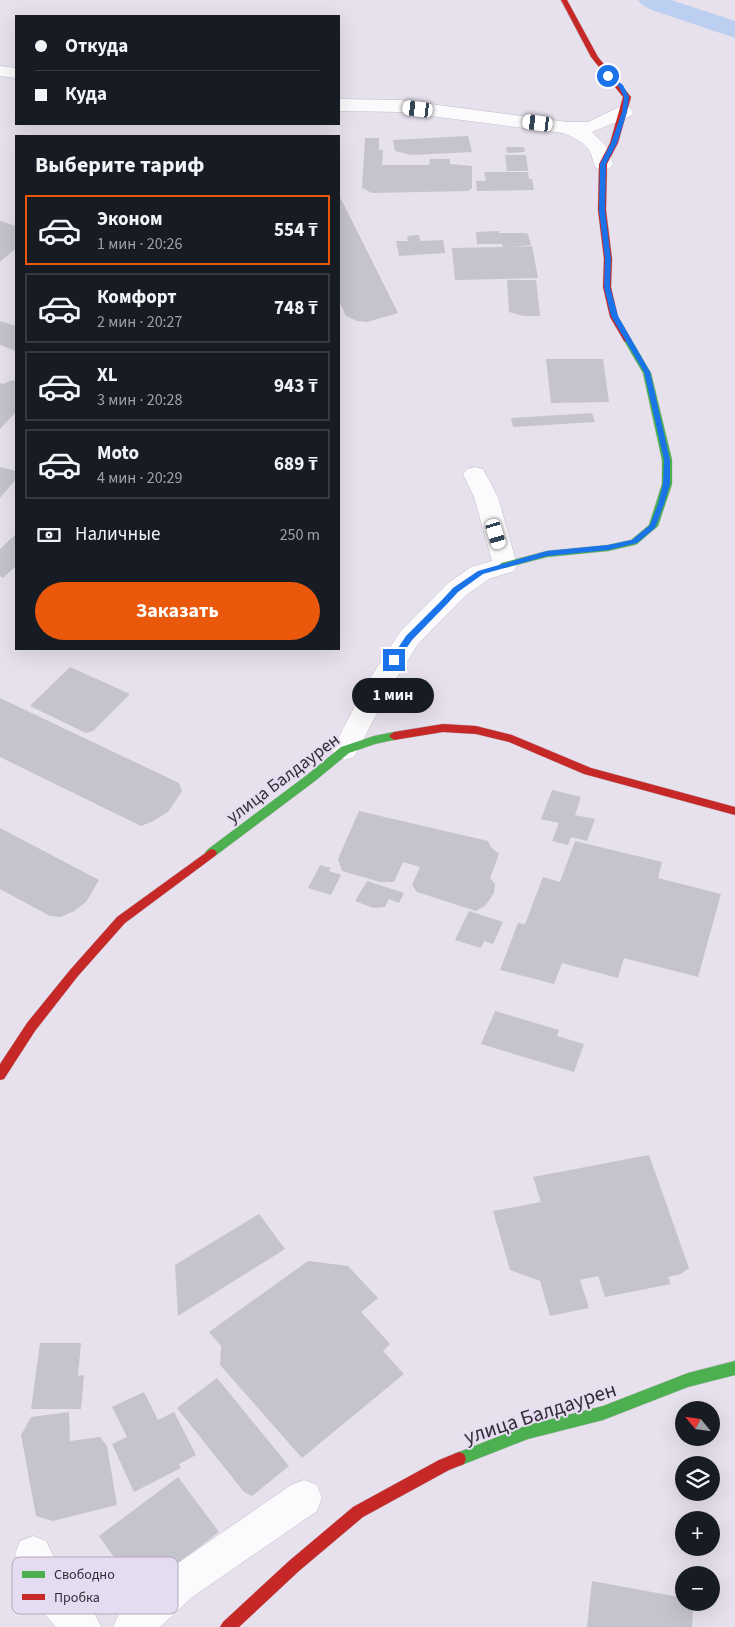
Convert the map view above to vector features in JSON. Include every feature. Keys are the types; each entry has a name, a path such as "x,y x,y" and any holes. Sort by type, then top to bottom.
{"street":[{"path":"564,0 588,46 608,76 622,86 627,97 614,143 603,164"},
{"path":"0,71 15,73"},
{"path":"340,106 400,106 567,128 591,127 624,112"},
{"path":"345,750 380,683 409,638 456,590 480,572 547,554 608,548 634,542 653,526 667,484 667,460 647,372 614,316 607,287 608,259 602,210 603,164 599,148 586,137 567,128"},
{"path":"475,474 486,497 505,565"},
{"name":"улица Балдаурен","path":"0,1075 31,1027 74,973 121,920 311,778 345,750 374,740 443,728 476,730 512,739 588,771 735,811"},
{"name":"улица Балдаурен","path":"228,1627 294,1566 358,1512 444,1465 528,1432 604,1413 688,1380 735,1368"},
{"path":"178,1585 304,1498"},
{"path":"70,1614 82,1627"},
{"path":"132,1627 146,1614"}],"building":[{"path":"468,136 472,152 411,155 395,151 393,140"},
{"path":"365,138 379,138 379,150 383,150 382,165 429,165 430,159 450,159 450,164 472,166 472,188 468,191 372,193 362,188"},
{"path":"506,147 524,147 525,152 507,153"},
{"path":"505,155 526,155 528,171 507,171"},
{"path":"484,172 528,172 529,179 532,179 534,190 477,191 476,181 486,181"},
{"path":"340,199 398,313 367,322 357,321 346,316 340,303"},
{"path":"0,221 15,226 15,249 0,262"},
{"path":"499,231 499,233 528,234 531,245 510,247 532,246 538,278 455,280 452,248 503,247 502,244 477,244 476,232"},
{"path":"419,235 420,241 443,240 445,253 399,256 396,241 408,241 407,236"},
{"path":"507,280 536,280 540,316 524,316 509,312"},
{"path":"0,321 15,326 15,351 0,345"},
{"path":"546,359 603,359 609,402 551,403"},
{"path":"12,380 15,382 15,413 0,429 0,383 3,384"},
{"path":"592,413 595,422 513,427 511,418"},
{"path":"0,467 15,471 15,480 0,498"},
{"path":"15,535 15,567 3,578 0,576 0,549"},
{"path":"70,667 130,694 93,731 86,733 30,706"},
{"path":"0,698 179,783 182,791 168,812 141,826 0,757"},
{"path":"552,790 581,797 575,815 595,819 587,841 571,837 568,845 552,841 559,823 541,819"},
{"path":"359,811 488,841 491,847 499,854 490,878 495,884 494,893 485,906 476,911 417,892 412,885 420,867 403,862 394,882 380,882 342,871 338,859"},
{"path":"0,828 99,880 86,902 74,911 61,917 50,916 0,889"},
{"path":"575,841 662,862 658,878 721,894 698,977 624,958 618,978 562,963 554,984 500,970 518,923 525,924 543,877 560,882"},
{"path":"320,865 331,868 329,871 341,875 331,895 308,888"},
{"path":"367,881 404,893 399,903 389,899 385,907 373,908 355,901"},
{"path":"469,911 503,922 493,944 484,941 481,948 455,940"},
{"path":"495,1011 559,1030 557,1036 584,1044 574,1072 481,1044"},
{"path":"649,1155 689,1268 681,1274 668,1277 671,1284 605,1297 598,1276 580,1280 589,1308 550,1316 540,1281 510,1270 493,1211 541,1202 533,1177"},
{"path":"259,1214 285,1249 178,1316 175,1265"},
{"path":"308,1261 348,1266 378,1298 361,1312 390,1344 383,1351 404,1374 302,1458 220,1365 221,1346 209,1332"},
{"path":"40,1343 81,1343 78,1376 84,1375 81,1409 31,1409"},
{"path":"217,1378 289,1466 252,1496 244,1492 177,1408"},
{"path":"144,1392 158,1420 174,1412 196,1455 179,1464 181,1468 134,1492 112,1444 127,1437 112,1407"},
{"path":"69,1412 70,1441 100,1437 107,1446 117,1505 53,1521 36,1516 21,1435 31,1417"},
{"path":"178,1477 219,1532 178,1563 178,1557 114,1557 99,1536"},
{"path":"592,1581 675,1596 675,1611 693,1611 692,1627 587,1627"}],"waterway":[{"path":"651,0 735,30"}],"traffic: fast":[{"path":"505,565 547,554 608,548 634,542 653,526 667,484 667,460 647,373 627,339"},
{"path":"211,853 345,750 374,740 394,736"},
{"path":"459,1459 528,1432 603,1413 688,1380 735,1368"}],"traffic: jam":[{"path":"564,0 595,57 627,97 614,143 603,164 602,210 608,259 607,287 614,317 627,339"},
{"path":"394,736 443,728 476,730 512,739 588,771 735,811"},
{"path":"0,1075 31,1027 74,973 121,920 211,853"},
{"path":"228,1627 294,1566 358,1512 444,1465 459,1459"}],"route":[{"path":"394,660 409,638 444,602 456,590 480,572 547,554 608,548 634,542 653,526 667,484 667,460 647,372 629,338 614,316 607,287 608,259 602,210 603,164 614,143 627,97 622,86 608,76"}]}
